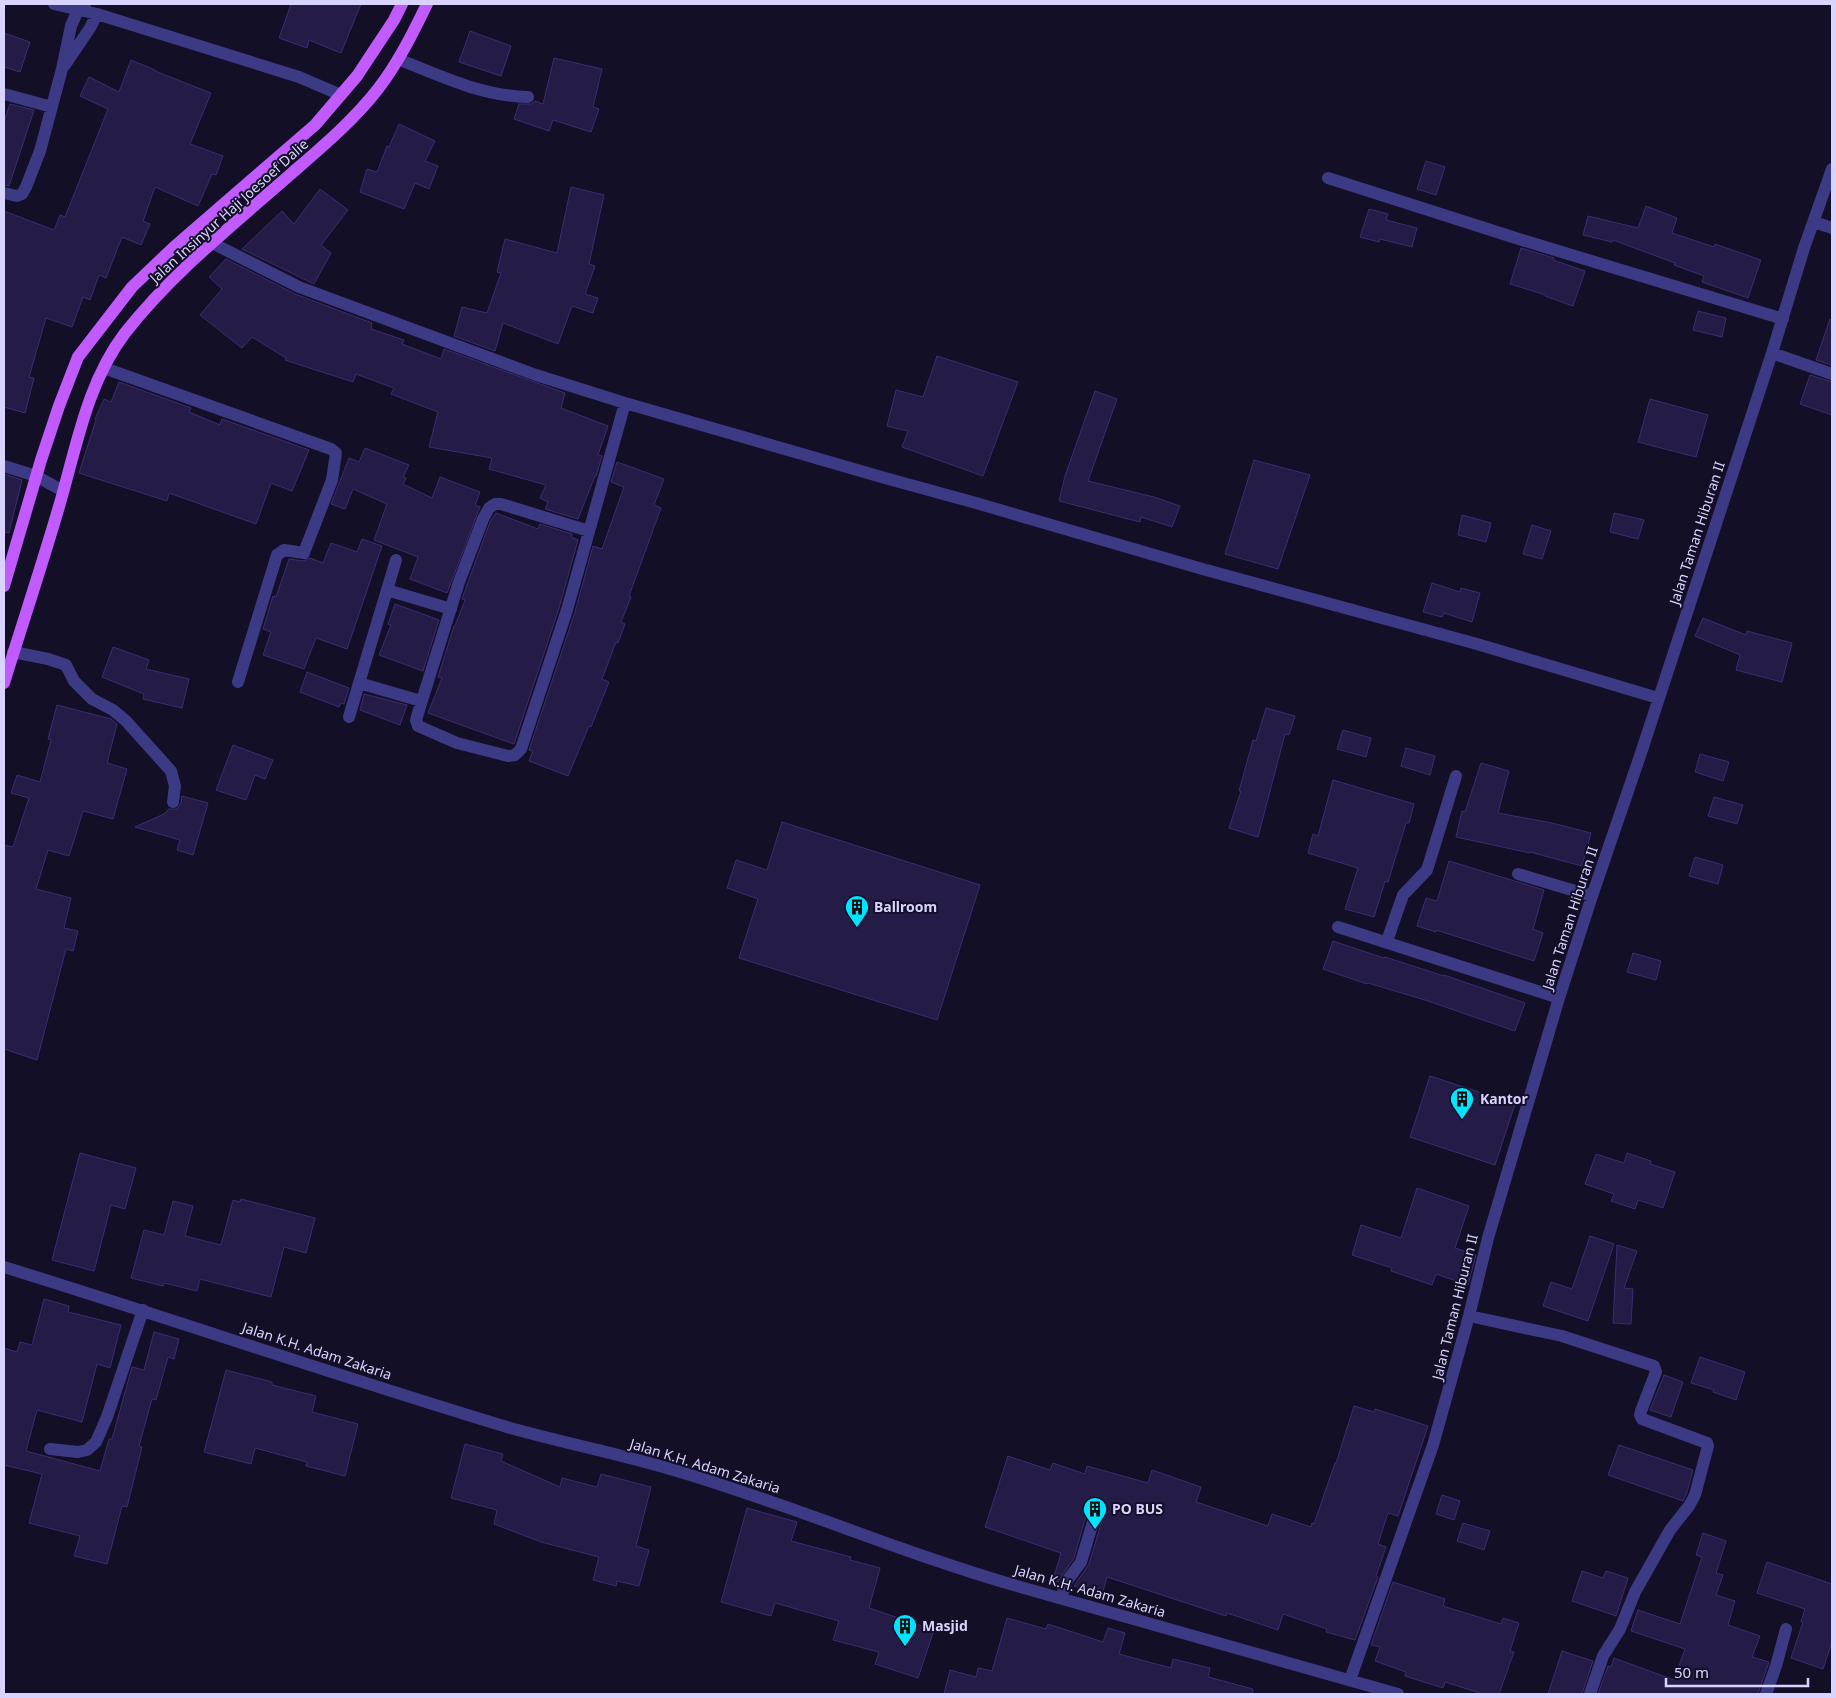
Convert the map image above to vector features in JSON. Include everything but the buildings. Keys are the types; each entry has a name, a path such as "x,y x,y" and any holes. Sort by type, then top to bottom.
{"main road":[{"name":"Jalan Insinyur Haji Joesoef Dalie","path":"4,586 36,476 59,406 78,357 132,288 174,247 315,125 357,76 394,20 402,4"},
{"name":"Jalan Insinyur Haji Joesoef Dalie","path":"4,683 63,491 82,422 104,368 124,335 146,308 185,267 354,117 378,89 398,59 427,4"}],"street":[{"path":"54,4 82,7 97,14 299,77 341,95"},
{"path":"4,193 18,196 22,194 26,187 40,151 62,69 71,26 82,7"},
{"path":"62,69 90,28 97,14"},
{"path":"398,59 473,88 511,96 528,97"},
{"path":"4,94 52,107"},
{"name":"Jalan Taman Hiburan II","path":"1350,1680 1426,1467 1445,1405 1488,1238 1559,998 1637,766 1832,169"},
{"path":"1328,178 1522,240 1783,319"},
{"path":"1814,222 1832,228"},
{"path":"212,243 299,288 536,375 625,403 885,478 1199,568 1477,644 1658,698"},
{"path":"1772,353 1832,374"},
{"path":"104,368 259,422 331,449 336,453 332,480 304,553 284,550 277,555 238,682"},
{"path":"589,531 512,506 495,504 489,508 482,519 459,582 421,701 416,720 418,726 457,742 508,756 518,752 537,703 561,629 589,531 625,403"},
{"path":"4,466 36,476 63,491"},
{"path":"349,717 396,560"},
{"path":"387,590 451,609"},
{"path":"13,652 48,659 66,665 74,681 92,699 113,710 139,734 171,771 175,786 173,802"},
{"path":"359,683 421,701"},
{"path":"1387,941 1403,895 1427,870 1456,776"},
{"path":"1518,874 1592,896"},
{"path":"1338,926 1559,998"},
{"name":"Jalan K.H. Adam Zakaria","path":"4,1267 494,1423 675,1470 776,1503 954,1566 1398,1694"},
{"path":"50,1449 78,1452 87,1450 96,1442 107,1418 143,1310"},
{"path":"1469,1316 1562,1336 1654,1366 1656,1372 1641,1410 1640,1415 1642,1419 1706,1443 1708,1446 1695,1495 1690,1506 1670,1530 1635,1592 1620,1629 1603,1656 1590,1694"},
{"path":"1061,1598 1067,1581 1081,1562 1095,1515"},
{"path":"1766,1694 1786,1628"}],"place":[{"name":"Ballroom","path":"857,928"},
{"name":"Kantor","path":"1462,1120"},
{"name":"PO BUS","path":"1095,1530"},
{"name":"Masjid","path":"905,1647"}]}
